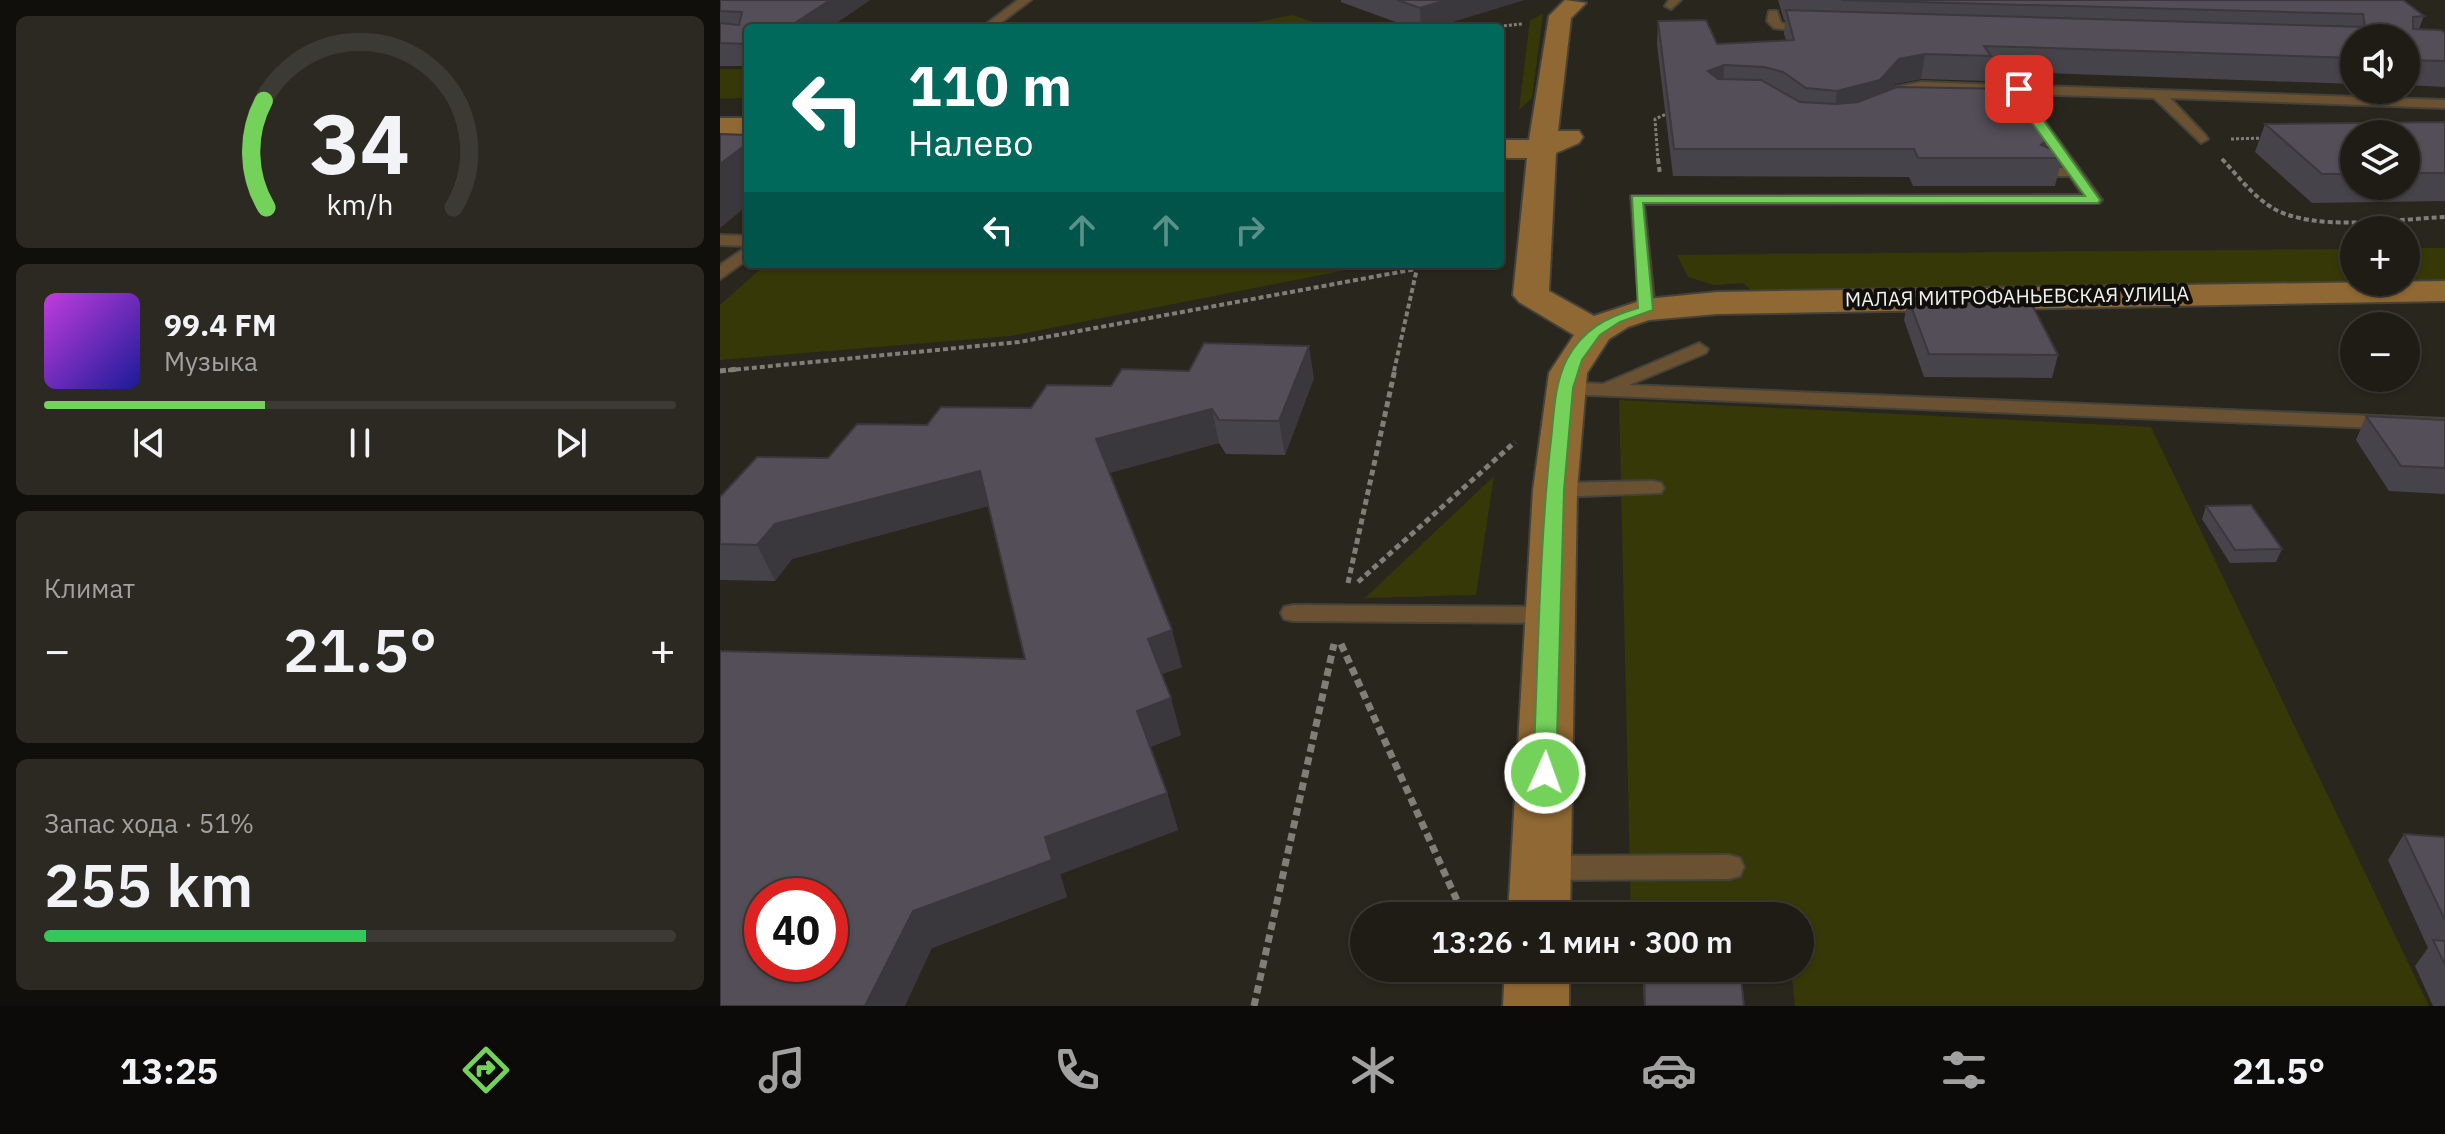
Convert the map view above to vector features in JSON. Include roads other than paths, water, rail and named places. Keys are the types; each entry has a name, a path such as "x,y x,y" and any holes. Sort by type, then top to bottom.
{"street":[{"path":"1574,2 1579,16 1552,139 1531,295 1595,332"},
{"path":"720,126 744,126"},
{"path":"1504,131 1552,139"},
{"path":"720,139 744,139"},
{"path":"1504,148 1552,139"},
{"name":"МАЛАЯ МИТРОФАНЬЕВСКАЯ УЛИЦА","path":"1540,902 1555,490 1582,389 1574,360 1595,332 1615,319 1646,310 1811,299 2445,291"},
{"path":"1536,1006 1537,982"}],"lane":[{"path":"992,24 1025,0"},
{"path":"1773,13 1773,21 1778,26 1827,30"},
{"path":"1876,113 1898,107 1901,90 1910,87 2445,104"},
{"path":"1646,310 1636,199 2094,200 2028,109 2019,89"},
{"path":"2158,94 2201,139"},
{"path":"2012,109 2028,109"},
{"path":"2045,172 2074,172"},
{"path":"720,240 744,241"},
{"path":"720,274 744,254"},
{"path":"1582,389 1699,349"},
{"path":"1582,389 2445,425"},
{"path":"1555,490 1653,488"},
{"path":"1293,613 1551,615"},
{"path":"1541,868 1729,867"}]}
